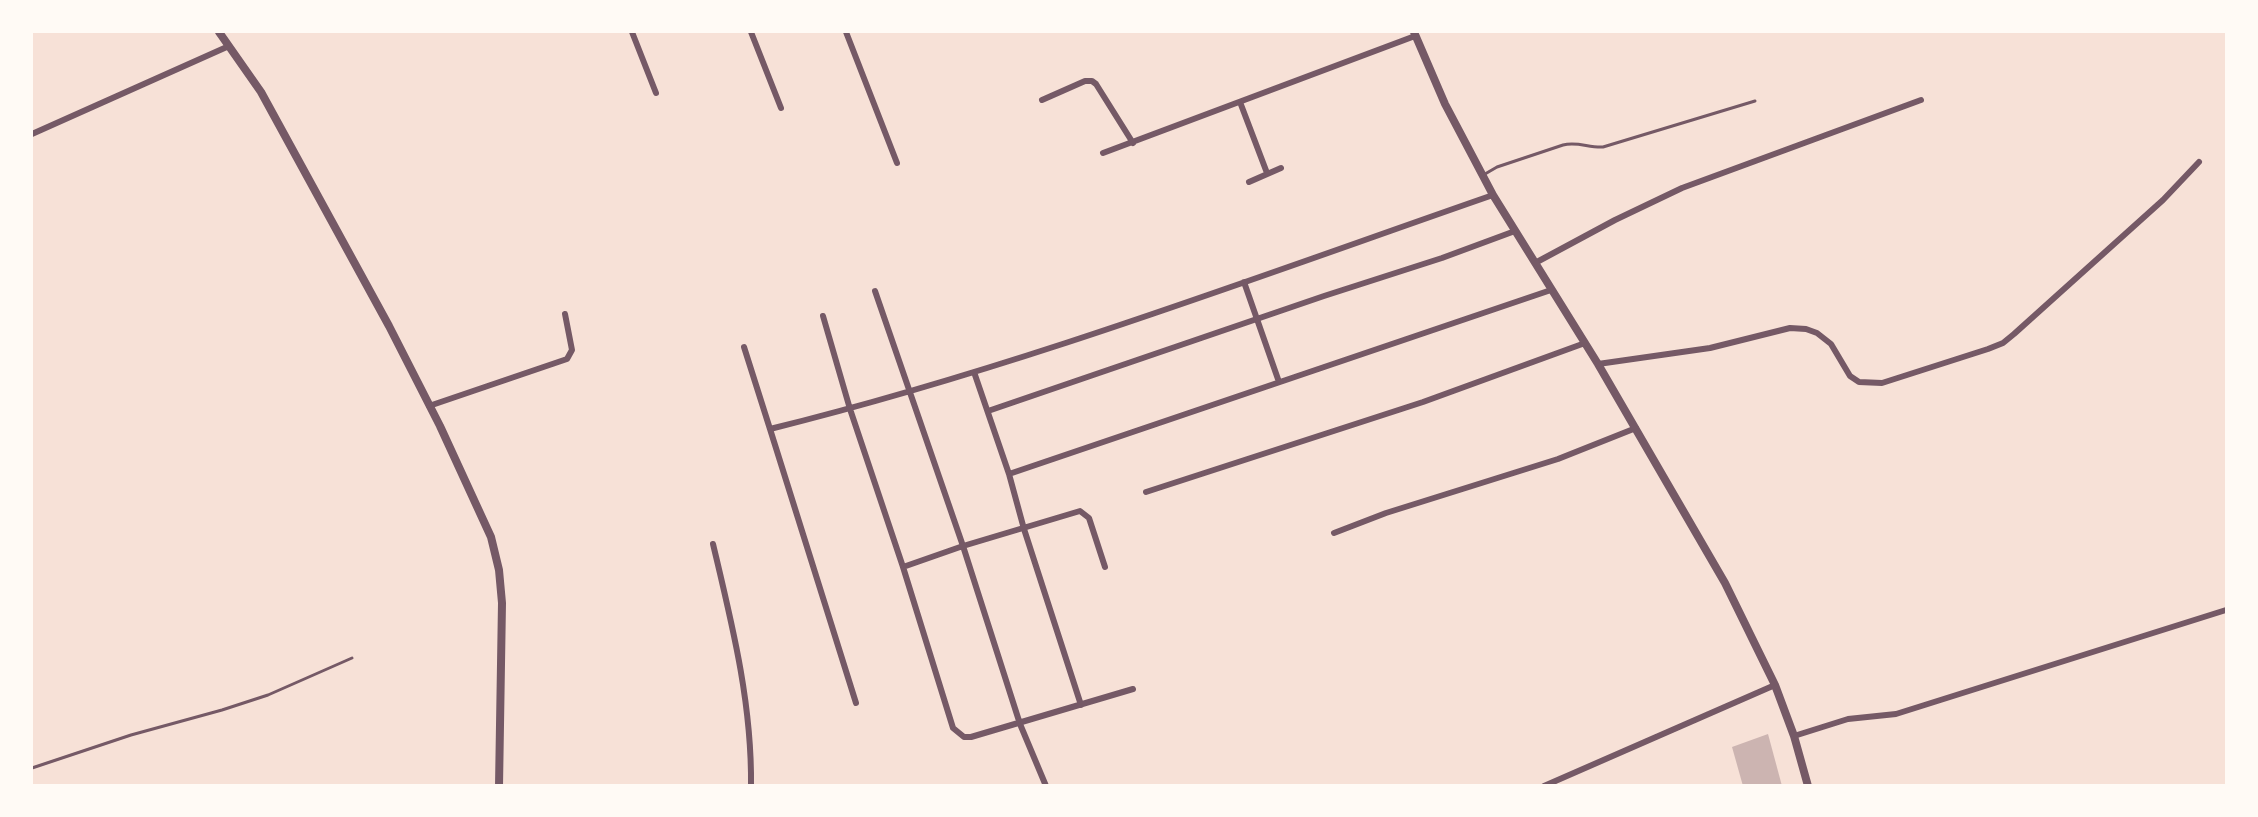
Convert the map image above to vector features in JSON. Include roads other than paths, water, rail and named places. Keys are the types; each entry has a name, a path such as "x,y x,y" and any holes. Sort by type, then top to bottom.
{"street":[{"path":"219,32 261,92 389,326 491,537 499,570 502,603 499,786"},
{"path":"632,32 656,93"},
{"path":"751,32 781,108"},
{"path":"846,32 897,163"},
{"path":"1103,153 1414,34 1445,104 1493,195 1636,428 1709,554 1755,640 1794,736 1808,786"},
{"path":"32,134 229,46"},
{"path":"1042,100 1085,81 1092,81 1133,143"},
{"path":"1535,263 1615,220 1682,188 1921,100"},
{"path":"1240,102 1267,173"},
{"path":"1598,364 1710,348 1790,328 1806,329 1817,333 1831,344 1850,376 1859,382 1882,383 1958,360 2003,343 2014,334 2163,200 2199,162"},
{"path":"1249,182 1281,168"},
{"path":"770,429 911,392 974,372 1244,282 1493,195"},
{"path":"988,411 1442,258 1515,231"},
{"path":"1244,282 1279,382"},
{"path":"1009,474 1551,290"},
{"path":"875,291 963,546 1020,724 1046,786"},
{"path":"429,406 567,359 572,350 566,314"},
{"path":"823,316 850,409 903,567 953,728 958,734 971,737 1133,689"},
{"path":"1146,492 1423,402 1585,343"},
{"path":"744,347 856,703"},
{"path":"974,372 1009,474 1024,529 1082,705"},
{"path":"1334,533 1396,509 1558,459 1636,428"},
{"path":"903,567 963,546 1080,511 1089,518 1105,567"},
{"path":"713,544 734,631 746,702 752,786"},
{"path":"1794,736 1848,719 1896,714 2226,610"},
{"path":"1544,786 1775,685"}],"lane":[{"path":"1483,175 1497,167 1570,143 1588,147 1603,147 1755,101"},
{"path":"32,768 131,735 259,698 352,658"}]}
